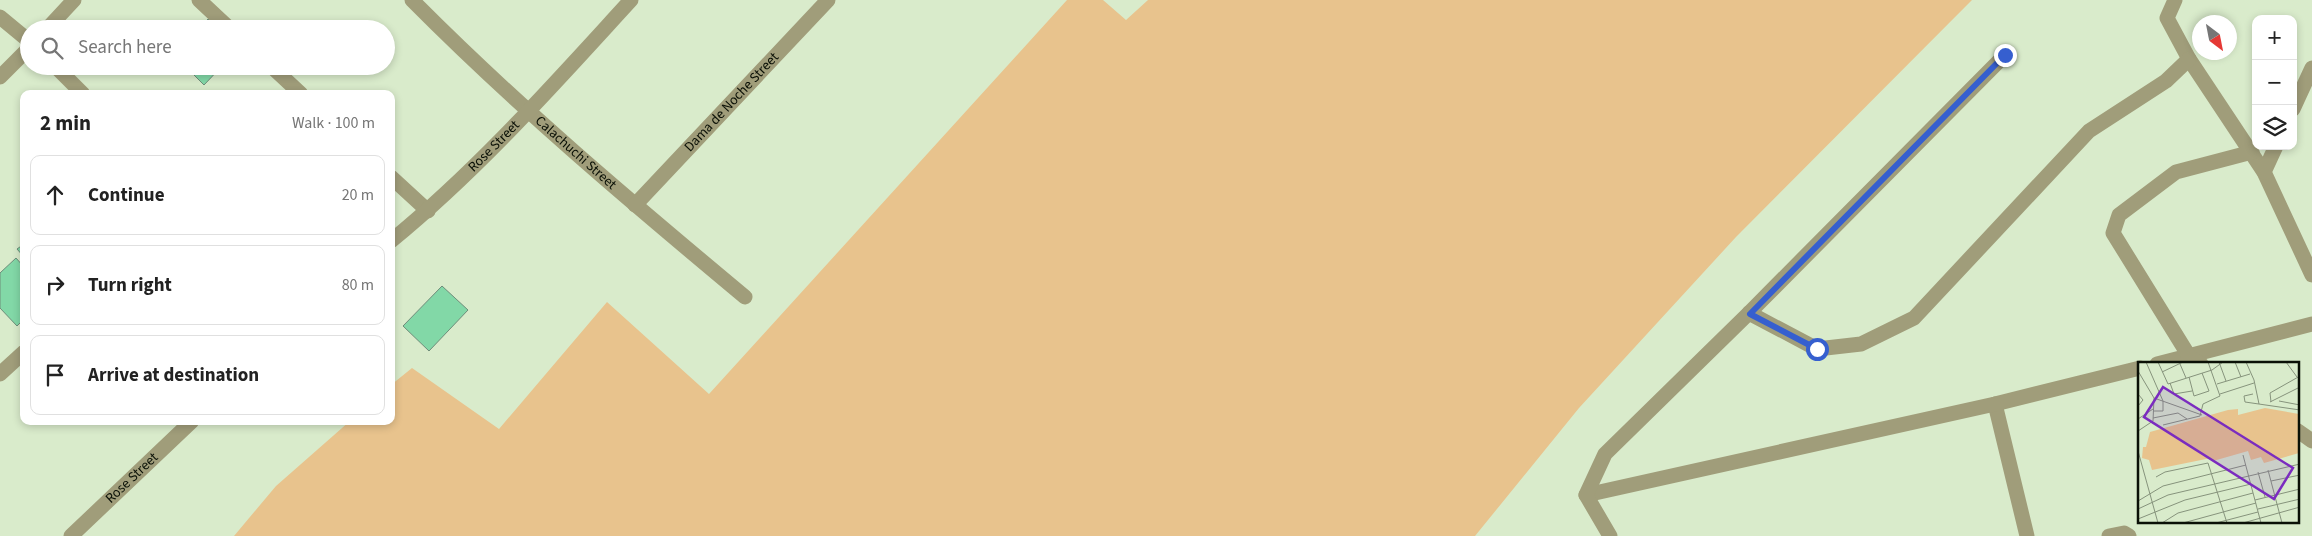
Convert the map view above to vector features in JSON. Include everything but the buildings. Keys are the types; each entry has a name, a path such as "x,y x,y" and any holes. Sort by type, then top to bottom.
{"street":[{"path":"55,20 74,0"},
{"path":"198,0 220,20"},
{"name":"Rose Street","path":"395,239 428,211 529,112 631,0"},
{"name":"Dama de Noche Street","path":"635,205 828,0"},
{"path":"2175,0 2167,18 2189,59 2264,172 2312,275"},
{"name":"Calachuchi Street","path":"414,1 529,112 635,205 745,297"},
{"path":"0,17 20,34"},
{"path":"1586,494 1605,454 1750,314 2005,55"},
{"path":"0,77 20,57"},
{"path":"1750,314 1817,349 1861,344 1914,318 2089,131 2166,81 2189,59"},
{"path":"2295,105 2312,68"},
{"path":"64,75 79,90"},
{"path":"281,75 297,90"},
{"path":"2264,172 2274,150"},
{"path":"2195,360 2113,233 2119,214 2176,172 2252,152"},
{"path":"395,181 428,211"},
{"path":"2176,362 2195,360 2312,324"},
{"path":"0,374 20,356"},
{"path":"1586,494 1995,404 2138,368"},
{"path":"1995,404 2027,536"},
{"name":"Rose Street","path":"71,536 188,425"},
{"path":"2300,432 2312,441"},
{"path":"1586,494 1610,536"},
{"path":"2109,536 2124,533 2129,536"}],"shaded area":[{"path":"1067,0 1103,0 1126,20 1148,0 1972,0 1736,237 1579,408 1475,536 234,536 276,486 345,425 395,425 395,382 412,368 499,429 607,302 709,394"}],"route":[{"path":"1817,349 1750,314 2005,55"}]}
